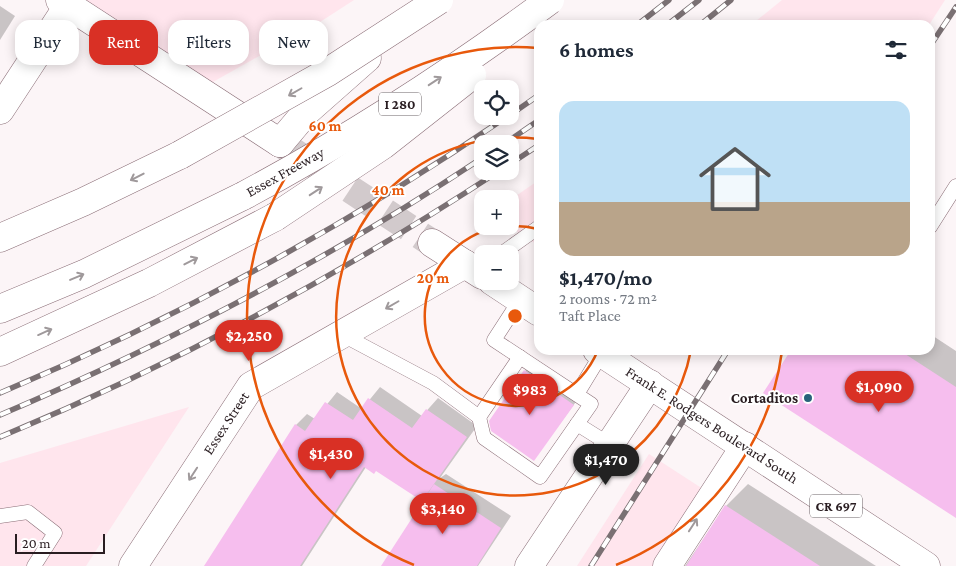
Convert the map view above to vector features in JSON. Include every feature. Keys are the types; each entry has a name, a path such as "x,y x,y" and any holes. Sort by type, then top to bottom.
{"main road":[{"path":"0,110 67,2 280,143 299,119 325,94 434,0"},
{"path":"0,238 91,199 180,155 328,72 439,0"},
{"name":"Essex Freeway","path":"0,309 92,270 243,196 320,153 464,62 550,0"},
{"path":"535,20 557,0"},
{"path":"0,352 149,283 275,216 383,145 475,73 534,20"},
{"path":"432,243 474,268"},
{"name":"Essex Street","path":"133,566 251,386 341,334 474,275"},
{"path":"506,290 529,306"},
{"name":"Frank E. Rodgers Boulevard South","path":"605,355 926,566"},
{"path":"528,566 650,384"},
{"path":"667,566 745,446"}],"lane":[{"path":"935,219 956,186"},
{"path":"514,245 534,231"},
{"path":"341,334 433,384 479,417 484,438 540,477 591,404 494,340 529,306"},
{"path":"577,394 598,355"},
{"path":"479,417 500,396 520,357"},
{"path":"577,424 609,444"},
{"path":"554,433 566,442"},
{"path":"0,516 28,512 56,533 34,566"}],"shaded area":[{"path":"67,0 354,0 323,20 259,20 259,56 249,62 249,20 168,20 168,64 158,58 158,20 98,20"},
{"path":"782,0 945,0 932,20 757,20"},
{"path":"169,65 243,65 204,87"},
{"path":"534,183 534,243 519,233 519,194"},
{"path":"189,407 86,566 0,566 0,463"},
{"path":"649,454 703,489 653,566 577,566"}],"building":[{"path":"788,355 907,355 956,387 956,518 763,393"},
{"path":"524,370 574,405 534,461 491,431 489,421"},
{"path":"368,398 412,428 426,409 467,437 422,501 376,471 374,474 364,467 300,566 204,566 295,424 305,431 325,402 353,420"},
{"path":"434,484 501,528 477,566 381,566"},
{"path":"725,505 820,566 686,566"}],"tunnel":[{"path":"280,143 432,243"}],"railway":[{"path":"643,20 669,0"},
{"path":"673,20 699,0"},
{"path":"706,20 731,0"},
{"path":"935,38 956,7"},
{"path":"519,109 534,98"},
{"path":"517,135 534,123"},
{"path":"0,393 132,333 261,267 386,195 494,125"},
{"path":"519,158 534,148"},
{"path":"0,415 125,359 247,297 366,231 474,163"},
{"path":"0,437 129,380 256,316 379,246 485,180"},
{"path":"591,566 725,355"}],"place":[{"name":"Cortaditos","path":"808,398"}]}
